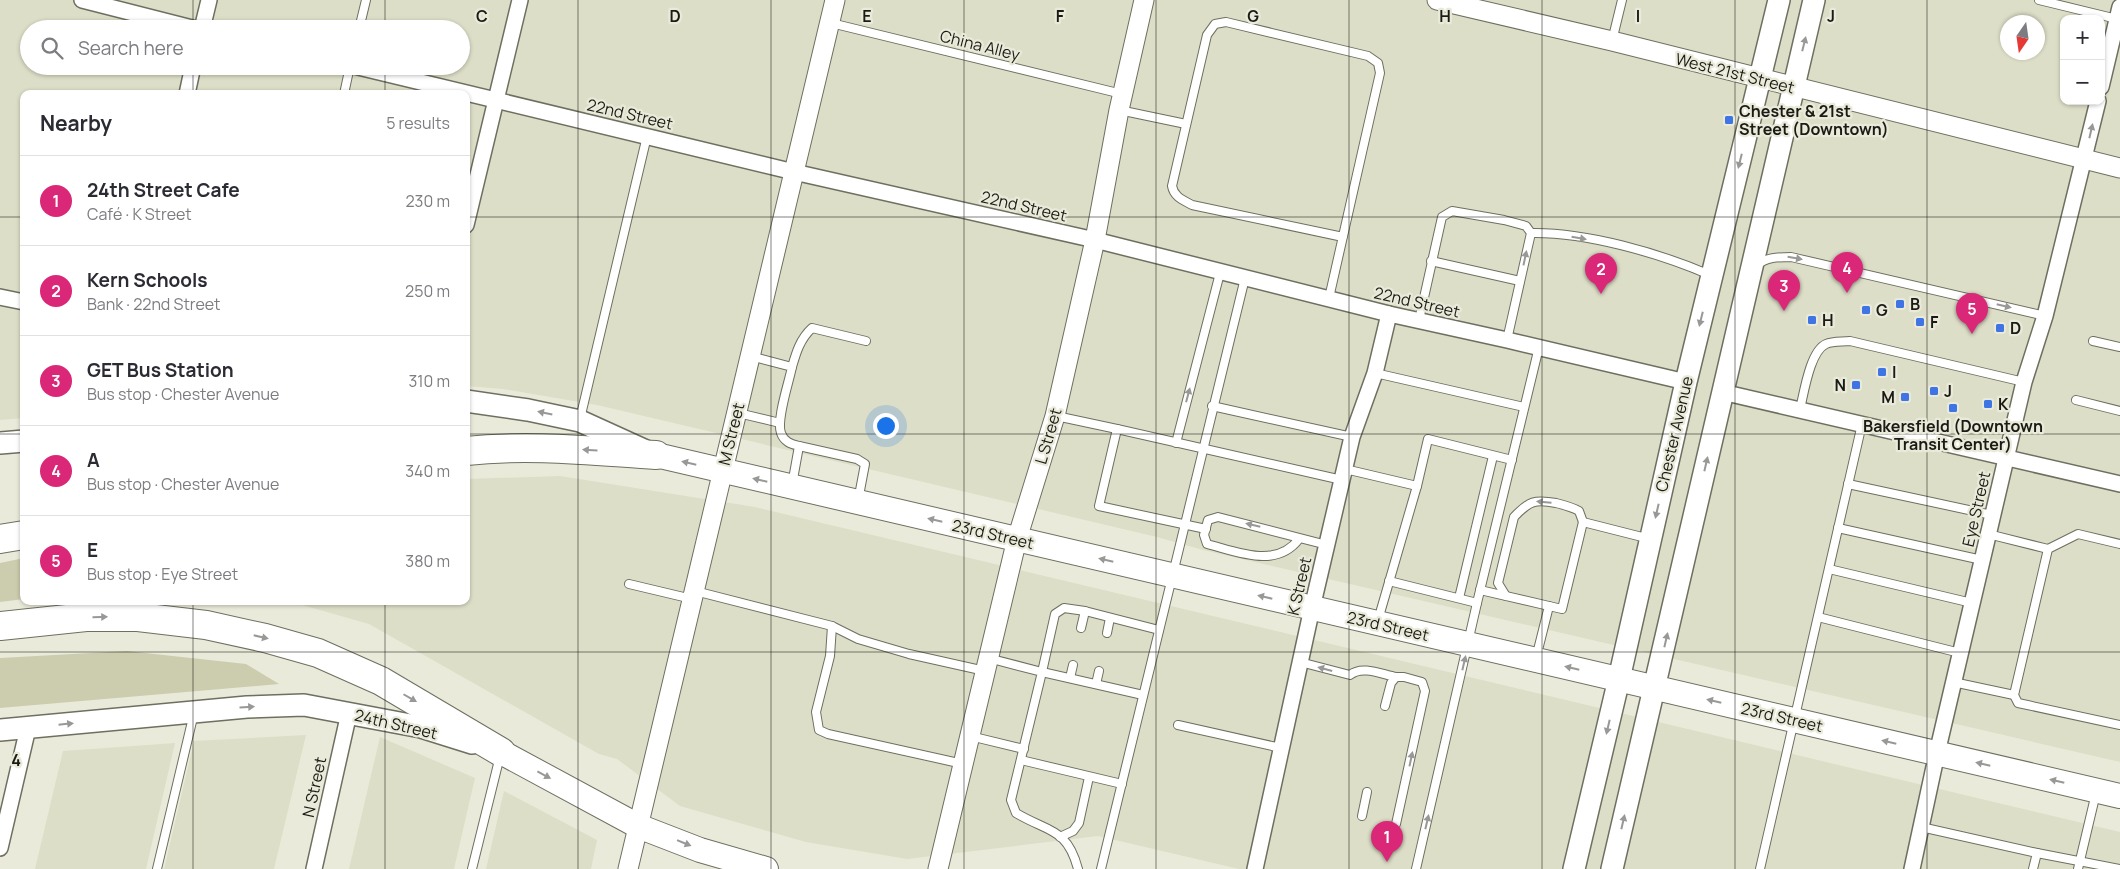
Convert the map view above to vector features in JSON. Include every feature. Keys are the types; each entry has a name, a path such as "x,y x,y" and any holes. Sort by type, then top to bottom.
{"highway":[{"path":"470,451 504,447 550,447 656,455"},
{"path":"0,522 20,520"},
{"path":"0,539 20,536"},
{"path":"0,626 86,617 138,617 206,625 265,638 318,653 381,682 501,752"}],"main road":[{"name":"Chester Avenue","path":"1574,869 1686,382 1779,0"},
{"path":"1612,869 1814,0"},
{"path":"470,402 528,410 580,421 656,455"},
{"path":"0,443 20,441"},
{"name":"23rd Street","path":"656,455 2120,796"},
{"name":"24th Street","path":"0,730 247,707 304,705 349,713 421,727 501,752 638,826 710,857 766,869"}],"street":[{"path":"82,0 161,20"},
{"path":"204,20 209,0"},
{"path":"470,209 520,0"},
{"name":"M Street","path":"628,869 692,595 836,0"},
{"name":"L Street","path":"938,869 1017,539 1055,416 1095,240 1120,102 1144,0"},
{"name":"West 21st Street","path":"1438,0 1457,2 1760,80 2084,161 2120,168"},
{"path":"2105,70 2118,13"},
{"path":"187,90 191,75"},
{"name":"22nd Street","path":"389,75 451,90"},
{"name":"22nd Street","path":"470,94 794,172 1095,240 1389,314 1686,382"},
{"name":"Eye Street","path":"1912,869 1953,682 2024,382 2045,316 2097,105"},
{"path":"0,298 20,301"},
{"name":"K Street","path":"1254,869 1352,437 1375,373 1389,314"},
{"path":"1722,392 2120,484"},
{"name":"N Street","path":"314,869 349,713"},
{"path":"0,848 28,728"}],"lane":[{"path":"361,20 366,0"},
{"path":"1612,41 1622,0"},
{"path":"2040,0 2118,13"},
{"path":"1329,298 1343,237 1380,73 1378,62 1368,56 1331,46 1226,22 1215,24 1206,35 1172,186 1176,196 1192,205 1343,237"},
{"name":"China Alley","path":"831,23 1120,102 1186,124"},
{"path":"345,90 349,75"},
{"path":"580,421 647,136"},
{"path":"1419,320 1442,217 1452,211 1519,224 1526,226 1531,233 1508,340"},
{"path":"1531,233 1549,233 1622,246 1678,261 1712,276"},
{"path":"1750,270 1760,262 1775,257 1791,257 2045,316"},
{"path":"1431,261 1520,281"},
{"path":"1176,442 1220,272"},
{"path":"1101,869 1212,406 1245,278"},
{"path":"858,502 865,464 857,459 788,443 780,433 780,423 792,367 797,350 805,334 812,328 866,341"},
{"path":"1800,409 1810,368 1816,354 1824,345 1834,342 1850,341 2024,382"},
{"path":"2093,341 2120,347"},
{"path":"1416,869 1480,590 1539,347"},
{"path":"750,356 792,367"},
{"path":"1375,373 1524,407"},
{"path":"2076,400 2120,411"},
{"path":"1212,406 1352,437"},
{"path":"736,412 780,423"},
{"path":"1055,416 1202,449 1417,486"},
{"path":"1760,869 1862,424"},
{"path":"1117,429 1099,506 1206,529"},
{"path":"1377,623 1417,486 1428,439 1512,460"},
{"path":"791,487 799,446"},
{"path":"1460,598 1494,456"},
{"path":"1848,484 1992,515"},
{"path":"1480,590 1562,610 1583,522 1579,511 1572,507 1539,500 1528,504 1520,510 1514,517 1498,583 1506,596"},
{"path":"1300,538 1286,552 1263,558 1207,544 1204,535 1208,520 1218,517 1291,534 1327,545"},
{"path":"1583,522 1651,539"},
{"path":"1838,528 1982,560"},
{"path":"1988,534 2048,549 2078,534 2120,544"},
{"path":"2048,549 2014,695 2018,702 2120,725"},
{"path":"1829,570 1972,602"},
{"path":"1390,581 1477,603"},
{"path":"629,584 692,595 832,626 858,639 909,654 1042,672 1143,694"},
{"path":"1535,660 1549,606"},
{"path":"1078,869 1074,852 1060,836 1049,828 1016,813 1011,800 1055,614 1064,608 1085,611 1159,630"},
{"path":"1081,628 1085,611"},
{"path":"1818,617 1960,653"},
{"path":"1107,633 1110,618"},
{"path":"832,626 830,656 816,712 819,730 828,734 963,764"},
{"path":"1300,662 1350,675 1356,670 1366,670 1422,682 1425,691 1396,824"},
{"path":"1070,678 1073,666"},
{"path":"1096,684 1099,671"},
{"path":"1385,706 1391,683 1396,677"},
{"path":"1953,682 2014,695"},
{"path":"157,869 195,712"},
{"path":"1178,725 1281,748"},
{"path":"969,736 1024,749"},
{"path":"472,869 501,752"},
{"path":"1021,760 1054,771 1089,776 1122,784"},
{"path":"1060,836 1073,831 1079,823 1089,776"},
{"path":"2078,869 2096,790"},
{"path":"1362,816 1367,792"},
{"path":"1049,828 1051,818"},
{"path":"1921,827 2118,869"},
{"path":"2033,869 2037,853"}],"shaded area":[{"path":"0,0 2120,0 2120,762 1203,550 1157,537 597,405 503,389 470,386 470,90 20,90 20,418 0,420"},
{"path":"560,476 755,507 2120,832 2120,869 1239,869 1098,836 907,859 806,842 680,806 617,759 599,754 369,624 302,605 470,605 470,479"},
{"path":"20,559 20,600 0,602 0,563"},
{"path":"127,651 246,664 279,684 0,708 0,658"},
{"path":"306,735 274,869 164,869 194,741"},
{"path":"380,737 475,778 454,869 349,869"},
{"path":"175,743 146,869 35,869 63,751"},
{"path":"504,791 597,840 591,869 486,869"}],"place":[{"name":"Chester & 21st Street (Downtown)","path":"1729,120"},
{"name":"A","path":"1847,293"},
{"name":"Kern Schools","path":"1601,294"},
{"name":"B","path":"1900,304"},
{"name":"G","path":"1866,310"},
{"name":"GET Bus Station","path":"1784,311"},
{"name":"H","path":"1812,320"},
{"name":"F","path":"1920,322"},
{"name":"D","path":"2000,328"},
{"name":"E","path":"1972,334"},
{"name":"I","path":"1882,372"},
{"name":"N","path":"1856,385"},
{"name":"J","path":"1934,391"},
{"name":"M","path":"1905,397"},
{"name":"K","path":"1988,404"},
{"name":"Bakersfield (Downtown Transit Center)","path":"1953,408"},
{"name":"24th Street Cafe","path":"1387,862"}]}
